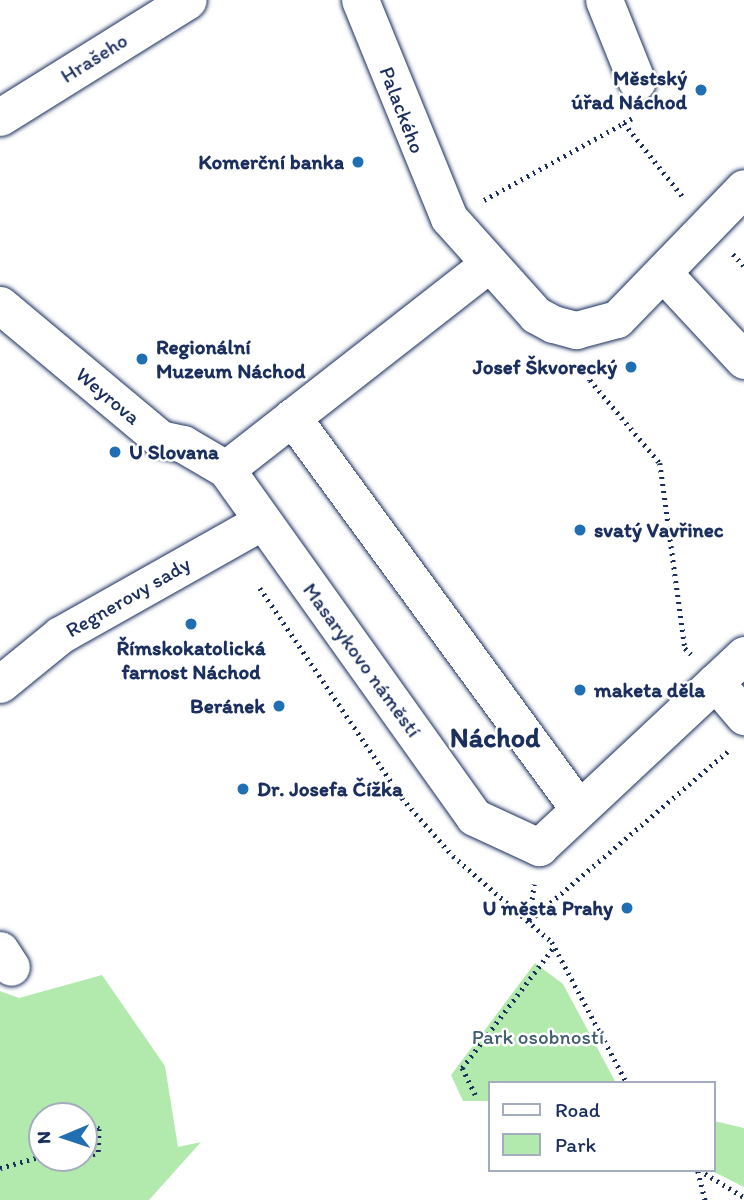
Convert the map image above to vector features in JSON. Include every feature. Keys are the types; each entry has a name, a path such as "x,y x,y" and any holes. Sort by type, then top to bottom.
{"street":[{"name":"Hrašeho","path":"0,117 188,0"},
{"name":"Palackého","path":"360,0 427,174 449,218 488,264"},
{"path":"604,0 637,82"},
{"path":"226,469 488,264 536,315 576,330 617,319 666,275 710,222 744,188"},
{"path":"666,275 744,360"},
{"name":"Weyrova","path":"0,305 160,439 183,444 226,469"},
{"path":"292,417 579,809"},
{"name":"Masarykovo náměstí","path":"226,469 474,817 539,847 744,655"},
{"name":"Regnerovy sady","path":"0,684 60,635 262,521"},
{"path":"715,682 739,731"}],"path":[{"path":"449,218 648,110 637,82"},
{"path":"624,123 710,222"},
{"path":"576,330 590,380 660,463 685,648 715,682"},
{"path":"625,1081 554,947 529,921 739,731"},
{"path":"475,1096 462,1068 554,947"},
{"path":"98,1129 98,1152"},
{"path":"0,1168 28,1160"},
{"path":"698,1172 705,1200"},
{"path":"701,1172 744,1197"}],"green space":[{"name":"Park osobností","path":"535,963 563,984 615,1081 489,1081 489,1101 463,1101 451,1075"},
{"path":"102,975 165,1066 178,1147 201,1142 149,1200 0,1200 0,991 19,998"},
{"path":"716,1121 744,1128 744,1187 714,1172"}],"place":[{"name":"Městský úřad Náchod","path":"701,90"},
{"name":"Komerční banka","path":"358,162"},
{"name":"Regionální Muzeum Náchod","path":"142,359"},
{"name":"Josef Škvorecký","path":"631,367"},
{"name":"U Slovana","path":"115,452"},
{"name":"svatý Vavřinec","path":"580,530"},
{"name":"Římskokatolická farnost Náchod","path":"191,624"},
{"name":"maketa děla","path":"580,690"},
{"name":"Beránek","path":"279,706"},
{"name":"Dr. Josefa Čížka","path":"243,789"},
{"name":"U města Prahy","path":"627,908"}],"district":[{"name":"Náchod","path":"495,737"}]}
